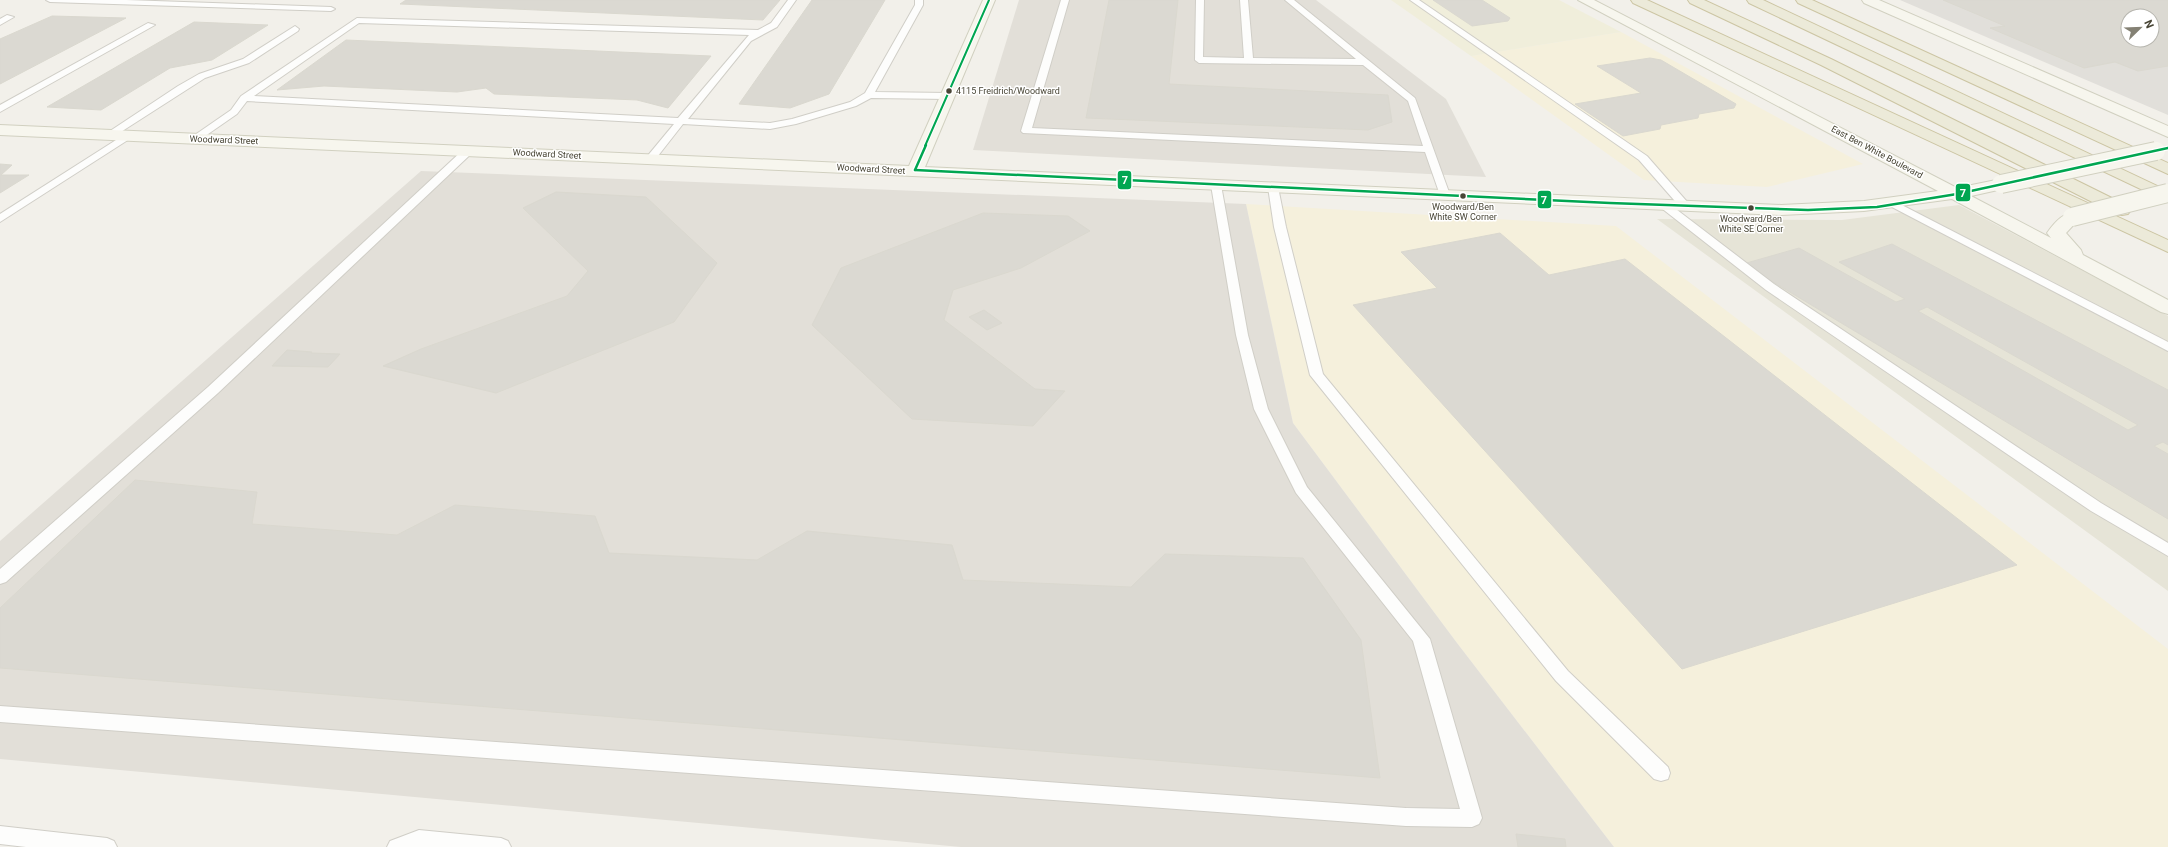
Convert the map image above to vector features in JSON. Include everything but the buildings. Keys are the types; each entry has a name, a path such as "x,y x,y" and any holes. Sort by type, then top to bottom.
{"highway":[{"path":"1637,0 2168,247"},
{"path":"1694,0 1826,62 2168,232"},
{"path":"1753,0 2168,197"},
{"path":"1802,0 2168,169"}],"street":[{"path":"915,170 989,0"},
{"name":"East Ben White Boulevard","path":"1584,0 1957,194 2084,264 2168,308"},
{"path":"1868,0 2168,132"},
{"name":"Woodward Street","path":"0,130 915,170 1445,196 1808,210 1894,204 1957,194 2162,149"},
{"path":"2084,264 2056,232 2072,217 2168,193"}],"lane":[{"path":"50,0 331,9"},
{"path":"650,159 748,39 774,25 792,0"},
{"path":"244,98 770,126 793,122 853,104 868,95 919,4 919,0"},
{"path":"1065,0 1026,131 1285,141 1429,149"},
{"path":"1200,0 1199,60 1366,62"},
{"path":"1244,0 1250,61"},
{"path":"1289,0 1412,100 1445,196"},
{"path":"1414,0 1643,158 1685,206"},
{"path":"0,22 10,18"},
{"path":"194,139 234,112 244,98 357,20 758,33"},
{"path":"0,109 151,26"},
{"path":"109,135 202,76 246,61 295,29"},
{"path":"868,95 948,96"},
{"path":"0,219 128,136"},
{"path":"0,578 213,390 468,151"},
{"path":"0,714 406,745 851,775 1406,817 1472,818 1421,639 1301,489 1261,409 1242,335 1216,185"},
{"path":"1273,187 1280,227 1317,375 1562,676 1661,773"},
{"path":"1894,204 2168,347"},
{"path":"1664,205 1776,291 2096,507 2168,550"},
{"path":"0,835 106,845 107,847"},
{"path":"396,847 419,839 501,847"}],"shaded area":[{"path":"1019,0 1316,0 1446,99 1486,177 973,150"},
{"path":"1391,0 1559,0 1621,32 1471,56"},
{"path":"1900,0 2168,0 2168,115"},
{"path":"1621,32 1863,164 1767,187 1644,180 1471,56"},
{"path":"421,171 1246,204 1293,423 1457,643 1614,847 961,847 0,759 0,541"},
{"path":"1246,204 1616,226 2168,649 2168,847 1614,847 1457,643 1293,423"},
{"path":"1959,205 2168,316 2168,591 1657,219 1842,220"}],"transit line":[{"name":"7","path":"915,170 989,0"},
{"name":"7","path":"915,170 1610,203 1808,210 1877,207 1957,194 2168,148"}],"place":[{"name":"4115 Freidrich/Woodward","path":"949,91"},
{"name":"Woodward/Ben White SW Corner","path":"1463,196"},
{"name":"Woodward/Ben White SE Corner","path":"1751,208"}]}
